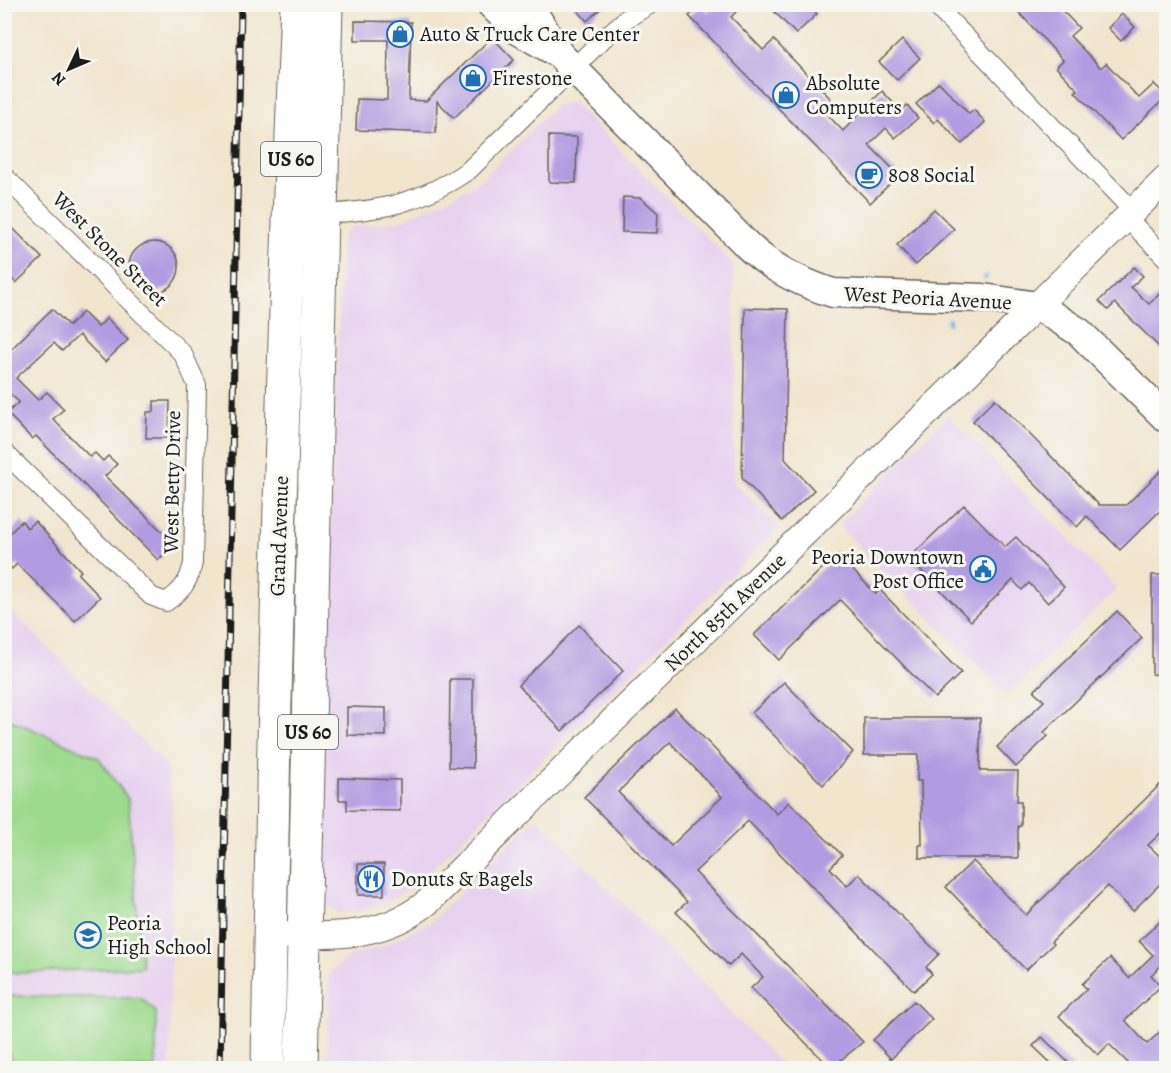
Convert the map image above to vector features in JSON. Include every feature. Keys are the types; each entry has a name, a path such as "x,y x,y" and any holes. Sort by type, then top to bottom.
{"highway":[{"name":"Grand Avenue","path":"268,1068 282,424 297,4"},
{"name":"Grand Avenue","path":"301,1068 323,214 326,4"},
{"path":"282,424 318,424"}],"main road":[{"name":"West Peoria Avenue","path":"491,4 516,29 566,61"},
{"name":"West Peoria Avenue","path":"528,4 566,61 755,253 793,278 833,293 855,296 983,298 1038,306 1061,319 1092,343 1167,418"}],"street":[{"path":"323,214 403,204 446,186 469,170 566,61 651,4"},
{"path":"934,4 1131,215 1167,258"},
{"name":"West Stone Street","path":"4,176 183,354"},
{"name":"North 85th Avenue","path":"270,935 353,934 380,929 401,921 429,901 1167,179"},
{"name":"West Betty Drive","path":"4,452 151,597 166,602 180,593 189,580 194,563 197,385 183,354"}],"shaded area":[{"path":"572,102 734,265 734,483 780,527 415,886 392,899 361,911 338,913 329,906 324,893 323,876 329,567 342,236 351,227 403,220 469,188 484,177 555,106"},
{"path":"948,415 1117,589 1007,695 838,525"},
{"name":"Peoria High School","path":"4,604 166,764 172,802 170,1068 5,1068"},
{"path":"537,817 785,1068 327,1068 329,973 348,957 381,947 429,923"}],"green space":[{"path":"4,717 99,758 128,799 142,967 17,973 5,971"},
{"path":"4,996 141,998 156,1012 156,1068 15,1068 5,1044"}],"building":[{"path":"572,4 606,4 587,21"},
{"path":"715,4 729,4 736,12 731,17 763,50 774,40 831,99 821,108 843,131 882,91 901,111 907,105 918,118 895,138 886,128 869,145 899,175 870,203 689,16 701,5 708,12"},
{"path":"767,4 808,4 817,14 796,34"},
{"path":"1011,4 1056,4 1079,28 1070,36 1101,68 1106,63 1139,98 1154,84 1167,96 1121,140 1075,92 1078,90 1056,67 1063,60"},
{"path":"1122,14 1135,27 1121,41 1108,28"},
{"path":"355,21 411,22 409,100 426,101 492,37 514,60 454,118 437,101 436,133 356,130 357,99 387,100 388,40 355,40"},
{"path":"902,40 920,58 897,80 879,62"},
{"path":"939,82 969,114 974,110 985,122 962,144 938,119 934,123 916,104"},
{"path":"549,136 577,137 576,183 549,182"},
{"path":"623,197 641,198 658,213 657,233 622,232"},
{"path":"934,209 954,229 916,265 897,245"},
{"path":"4,219 42,258 16,283 4,271"},
{"path":"149,242 159,242 172,249 179,262 179,272 172,285 159,292 149,292 140,288 133,281 129,272 129,262 133,253 140,246"},
{"path":"1134,267 1143,276 1131,287 1149,304 1167,287 1167,355 1115,303 1108,310 1099,301"},
{"path":"745,308 788,309 785,459 814,490 782,521 742,478"},
{"path":"52,309 69,326 83,312 98,327 107,318 128,340 105,362 79,335 62,351 54,343 16,378 38,400 47,392 64,409 53,419 90,457 95,453 103,461 108,456 117,464 105,476 175,544 158,560 36,436 32,439 7,413 19,402 4,389 4,356"},
{"path":"995,399 1099,505 1126,505 1167,465 1167,504 1120,550 1087,516 1077,527 973,421"},
{"path":"154,401 170,401 169,438 146,438 147,412 154,412"},
{"name":"Peoria Downtown Post Office","path":"964,505 1005,547 1016,537 1064,587 1048,603 1029,583 1022,590 1013,580 971,621 909,558"},
{"path":"22,521 27,528 35,521 81,571 78,574 100,597 75,621 17,564 12,569 4,561 4,539"},
{"path":"837,554 876,594 880,590 961,673 935,698 840,600 779,660 754,635"},
{"path":"1152,575 1164,575 1163,675 1152,674"},
{"path":"1117,611 1142,638 1044,732 1048,736 1016,767 997,747 1044,701 1034,691"},
{"path":"579,625 623,671 562,731 518,685"},
{"path":"450,679 473,679 473,768 449,767"},
{"path":"784,682 853,752 823,785 752,713"},
{"path":"347,707 386,708 386,736 347,735"},
{"path":"675,708 777,814 789,802 842,855 830,868 847,886 859,874 939,954 926,967 932,974 914,991 748,821 695,872 863,1042 831,1068 751,988 763,977 741,954 729,966 676,912 687,902 584,797","holes":["670,742 722,797 671,846 618,792"]},
{"path":"864,718 980,718 980,771 1018,771 1017,801 1021,801 1021,826 1018,826 1018,858 919,858 919,845 922,845 921,781 917,781 918,755 864,755"},
{"path":"339,778 400,780 400,811 347,810 347,800 339,800"},
{"path":"1167,778 1167,827 1148,845 1167,863 1167,877 1133,911 1108,886 1026,970 946,887 973,861 1026,915"},
{"name":"Donuts & Bagels","path":"358,864 384,864 384,895 358,895"},
{"path":"1167,915 1167,969 1162,965 1151,975 1161,986 1125,1020 1147,1044 1167,1025 1167,1068 1133,1068 1109,1044 1098,1055 1059,1016 1087,989 1082,984 1110,958 1129,978 1153,955 1139,941"},
{"path":"914,1001 932,1019 891,1059 873,1040"},
{"path":"1042,1037 1074,1068 1056,1068 1033,1046"}],"railway":[{"path":"220,1068 241,4"}],"place":[{"name":"Auto & Truck Care Center","path":"400,34"},
{"name":"Firestone","path":"473,78"},
{"name":"Absolute Computers","path":"786,95"},
{"name":"808 Social","path":"869,175"},
{"name":"Peoria Downtown Post Office","path":"983,569"},
{"name":"Donuts & Bagels","path":"371,879"},
{"name":"Peoria High School","path":"88,935"}]}
